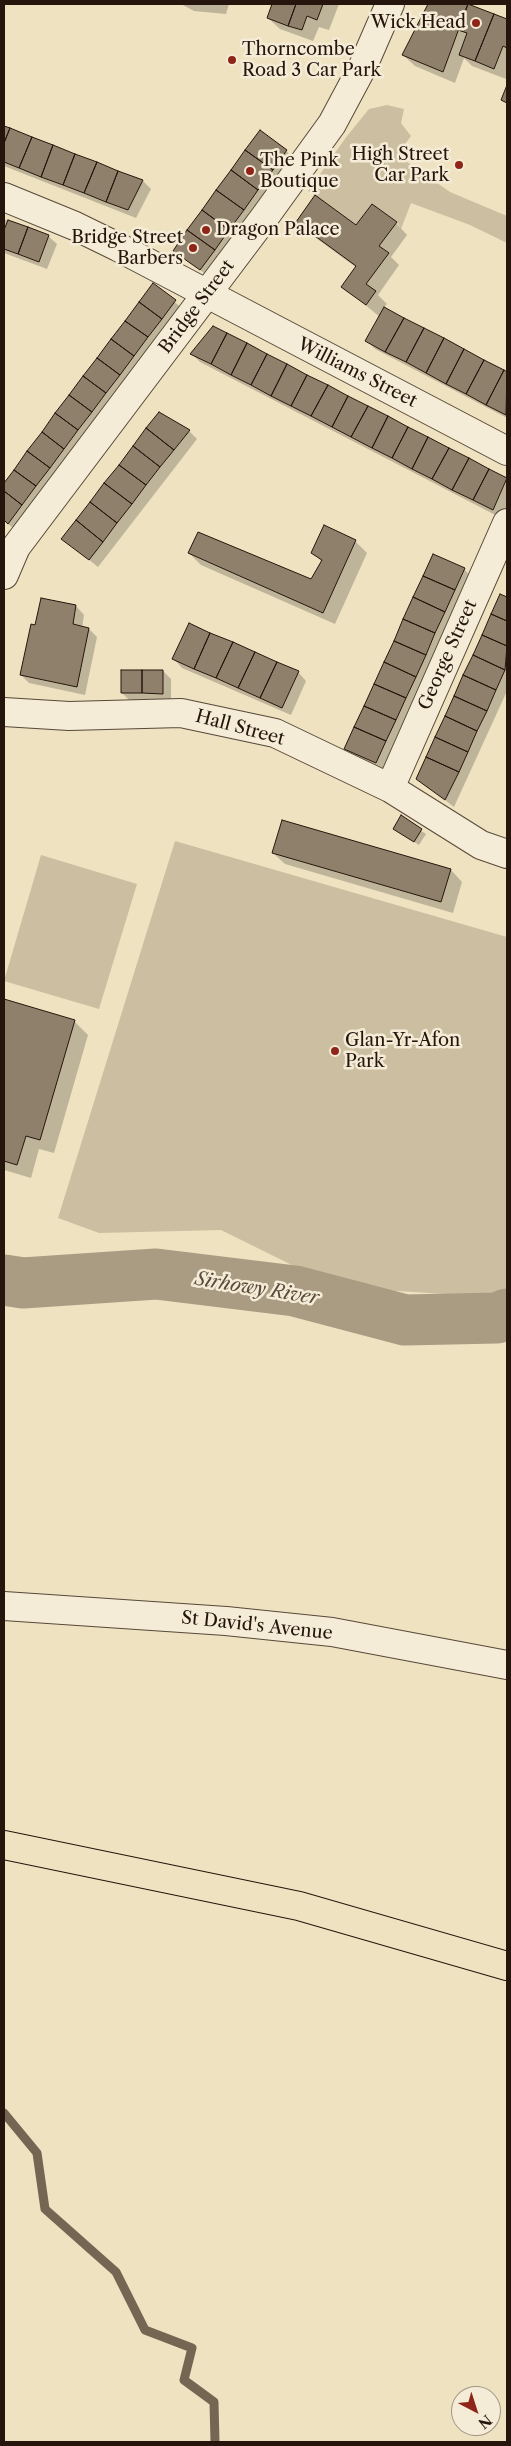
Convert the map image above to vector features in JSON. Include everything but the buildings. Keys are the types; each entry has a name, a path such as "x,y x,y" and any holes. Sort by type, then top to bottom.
{"main road":[{"path":"4,1845 299,1906 507,1966"}],"street":[{"name":"Bridge Street","path":"4,575 10,545 207,294 332,124 363,66 390,4"},
{"name":"Williams Street","path":"4,197 75,226 507,451"},
{"name":"George Street","path":"390,788 507,524"},
{"name":"Hall Street","path":"4,712 69,716 181,713 276,733 390,788 480,844 507,854"},
{"name":"St David's Avenue","path":"4,1606 226,1621 332,1632 507,1666"}],"shaded area":[{"path":"387,105 404,109 401,123 411,136 397,155 450,192 507,216 507,243 470,225 411,203 401,229 397,222 372,204 356,225 308,191 347,136 369,109"},
{"path":"175,841 507,937 507,1298 382,1290 312,1275 221,1230 99,1233 58,1218"},
{"path":"41,855 137,884 99,1009 4,981"}],"waterway":[{"name":"Sirhowy River","path":"4,1280 23,1283 156,1274 295,1291 405,1320 497,1318 507,1314"},
{"path":"4,2113 37,2153 45,2209 116,2272 145,2330 192,2348 184,2380 214,2402 215,2442"}],"place":[{"name":"Wick Head","path":"476,23"},
{"name":"Thorncombe Road 3 Car Park","path":"232,60"},
{"name":"High Street Car Park","path":"459,165"},
{"name":"The Pink Boutique","path":"250,171"},
{"name":"Dragon Palace","path":"206,230"},
{"name":"Bridge Street Barbers","path":"193,248"},
{"name":"Glan-Yr-Afon Park","path":"335,1051"}]}
